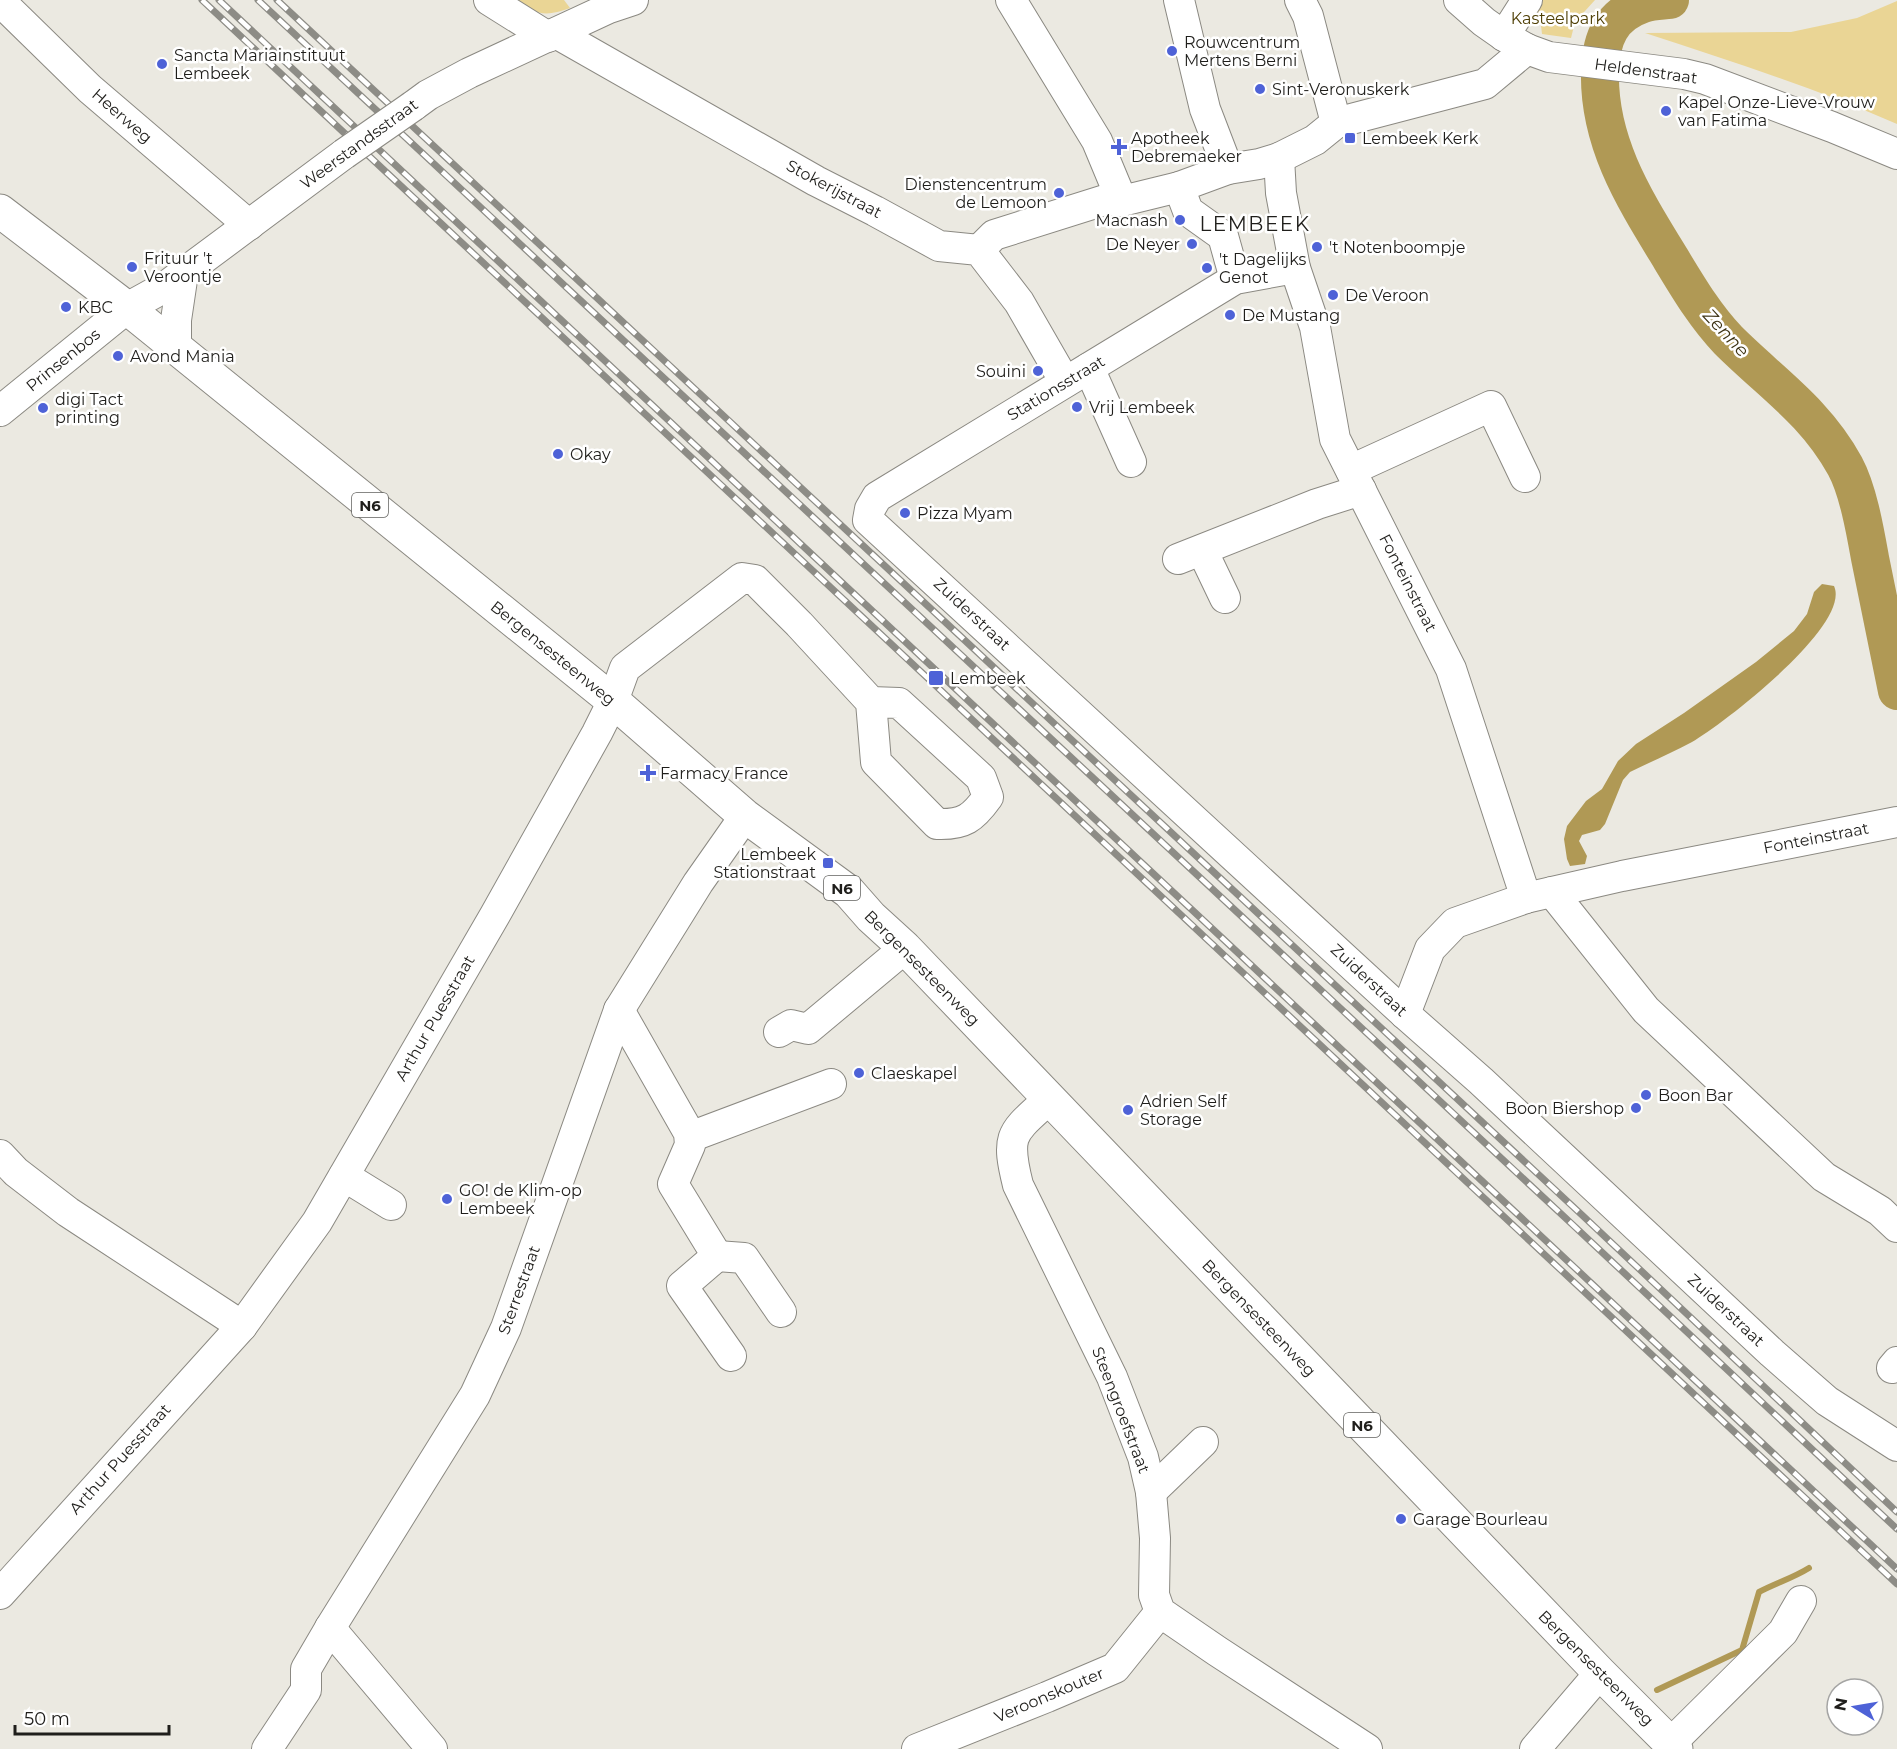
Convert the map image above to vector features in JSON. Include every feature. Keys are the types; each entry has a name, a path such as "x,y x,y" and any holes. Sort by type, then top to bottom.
{"main road":[{"name":"Bergensesteenweg","path":"0,211 176,348 613,701 745,816 849,892 871,917 906,948 1600,1673 1674,1746"}],"street":[{"path":"489,0 552,35"},
{"name":"Weerstandsstraat","path":"127,309 165,287 344,154 428,95 469,72 609,8 633,0"},
{"path":"1011,0 1097,141 1122,201"},
{"path":"1179,0 1205,109 1228,169"},
{"path":"1300,0 1308,16 1336,123"},
{"path":"1459,0 1505,36"},
{"path":"1131,462 1077,375 979,250 994,235 1105,200 1184,199 1228,169 1279,158 1315,140 1336,123 1485,84 1505,36 1527,0"},
{"name":"Heerweg","path":"0,1 90,89 249,225"},
{"name":"Stokerijstraat","path":"552,35 816,181 939,246 979,250"},
{"name":"Heldenstraat","path":"1505,36 1549,57 1705,78 1897,154"},
{"name":"Fonteinstraat","path":"1279,158 1291,269 1314,327 1335,439 1451,669 1539,895"},
{"path":"1184,199 1223,236 1232,282 1291,269"},
{"path":"176,348 176,320 183,273"},
{"name":"Stationsstraat","path":"877,497 1232,282"},
{"name":"Prinsenbos","path":"0,411 127,309"},
{"path":"1225,598 1190,555 1317,504 1491,406 1525,477"},
{"name":"Zuiderstraat","path":"877,497 870,508 868,520 1481,1081 1772,1353 1827,1401 1897,1446"},
{"path":"613,701 625,668 742,578 755,580 871,702"},
{"name":"Arthur Puesstraat","path":"0,1594 242,1326 317,1222 495,915 597,734 613,701"},
{"name":"Sterrestraat","path":"267,1749 306,1690 306,1669 330,1628 475,1395 506,1328 619,1010 698,884 745,816"},
{"name":"Fonteinstraat","path":"1406,1014 1430,949 1455,923 1539,895 1622,876 1896,822"},
{"path":"1539,895 1646,1010 1824,1177 1880,1211 1897,1227"},
{"path":"779,1032 791,1025 808,1029 906,948"},
{"path":"619,1010 689,1133 690,1145 673,1184 717,1256"},
{"path":"690,1137 831,1084"},
{"name":"Steengroefstraat","path":"1049,1099 1018,1129 1011,1146 1011,1159 1018,1185 1112,1377 1143,1457 1151,1492 1155,1538 1154,1595 1160,1612"},
{"path":"0,1155 16,1172 68,1212 242,1326"},
{"path":"344,1176 391,1205"},
{"path":"731,1356 682,1286 717,1256 744,1258 781,1312"},
{"path":"1151,1492 1203,1442"},
{"path":"1674,1746 1783,1632 1801,1601"},
{"path":"1160,1612 1367,1749"},
{"name":"Veroonskouter","path":"917,1749 1115,1668 1160,1612"},
{"path":"330,1628 432,1749"},
{"path":"1535,1749 1600,1673"}],"green space":[{"path":"515,0 564,0 570,8 554,13 541,13"},
{"name":"Kasteelpark","path":"1518,0 1595,0 1575,22 1571,38 1542,34 1536,13"},
{"path":"1897,1 1897,124 1804,87 1645,33 1791,32 1857,18"}],"shaded area":[{"path":"1822,584 1834,586 1834,603 1824,624 1805,648 1755,695 1708,732 1630,772 1623,780 1605,824 1600,830 1582,835 1579,841 1587,856 1585,864 1570,866 1564,839 1567,826 1586,801 1602,789 1618,761 1636,744 1756,662 1794,631 1807,614 1814,592"}],"waterway":[{"name":"Zenne","path":"1670,0 1646,3 1623,14 1610,29 1606,38 1601,59 1601,97 1612,147 1644,215 1704,311 1728,340 1806,413 1845,466 1854,487 1860,511 1897,691"},
{"path":"1657,1690 1742,1650 1759,1592 1809,1568"}],"railway":[{"path":"202,0 1897,1584"},
{"path":"219,0 1897,1569"},
{"path":"258,0 1897,1529"},
{"path":"277,0 1582,1215 1897,1512"}],"place":[{"name":"Rouwcentrum Mertens Berni","path":"1172,51"},
{"name":"Sancta Mariainstituut Lembeek","path":"162,64"},
{"name":"Sint-Veronuskerk","path":"1260,89"},
{"name":"Kapel Onze-Lieve-Vrouw van Fatima","path":"1666,111"},
{"name":"Lembeek Kerk","path":"1350,138"},
{"name":"Apotheek Debremaeker","path":"1119,147"},
{"name":"Dienstencentrum de Lemoon","path":"1059,193"},
{"name":"Macnash","path":"1180,220"},
{"name":"De Neyer","path":"1192,244"},
{"name":"'t Notenboompje","path":"1317,247"},
{"name":"Frituur 't Veroontje","path":"132,267"},
{"name":"'t Dagelijks Genot","path":"1207,268"},
{"name":"De Veroon","path":"1333,295"},
{"name":"KBC","path":"66,307"},
{"name":"De Mustang","path":"1230,315"},
{"name":"Avond Mania","path":"118,356"},
{"name":"Souini","path":"1038,371"},
{"name":"Vrij Lembeek","path":"1077,407"},
{"name":"digi Tact printing","path":"43,408"},
{"name":"Okay","path":"558,454"},
{"name":"Pizza Myam","path":"905,513"},
{"name":"Lembeek","path":"936,678"},
{"name":"Farmacy France","path":"648,773"},
{"name":"Lembeek Stationstraat","path":"828,863"},
{"name":"Claeskapel","path":"859,1073"},
{"name":"Boon Bar","path":"1646,1095"},
{"name":"Boon Biershop","path":"1636,1108"},
{"name":"Adrien Self Storage","path":"1128,1110"},
{"name":"GO! de Klim-op Lembeek","path":"447,1199"},
{"name":"Garage Bourleau","path":"1401,1519"}],"district":[{"name":"LEMBEEK","path":"1255,224"}]}
